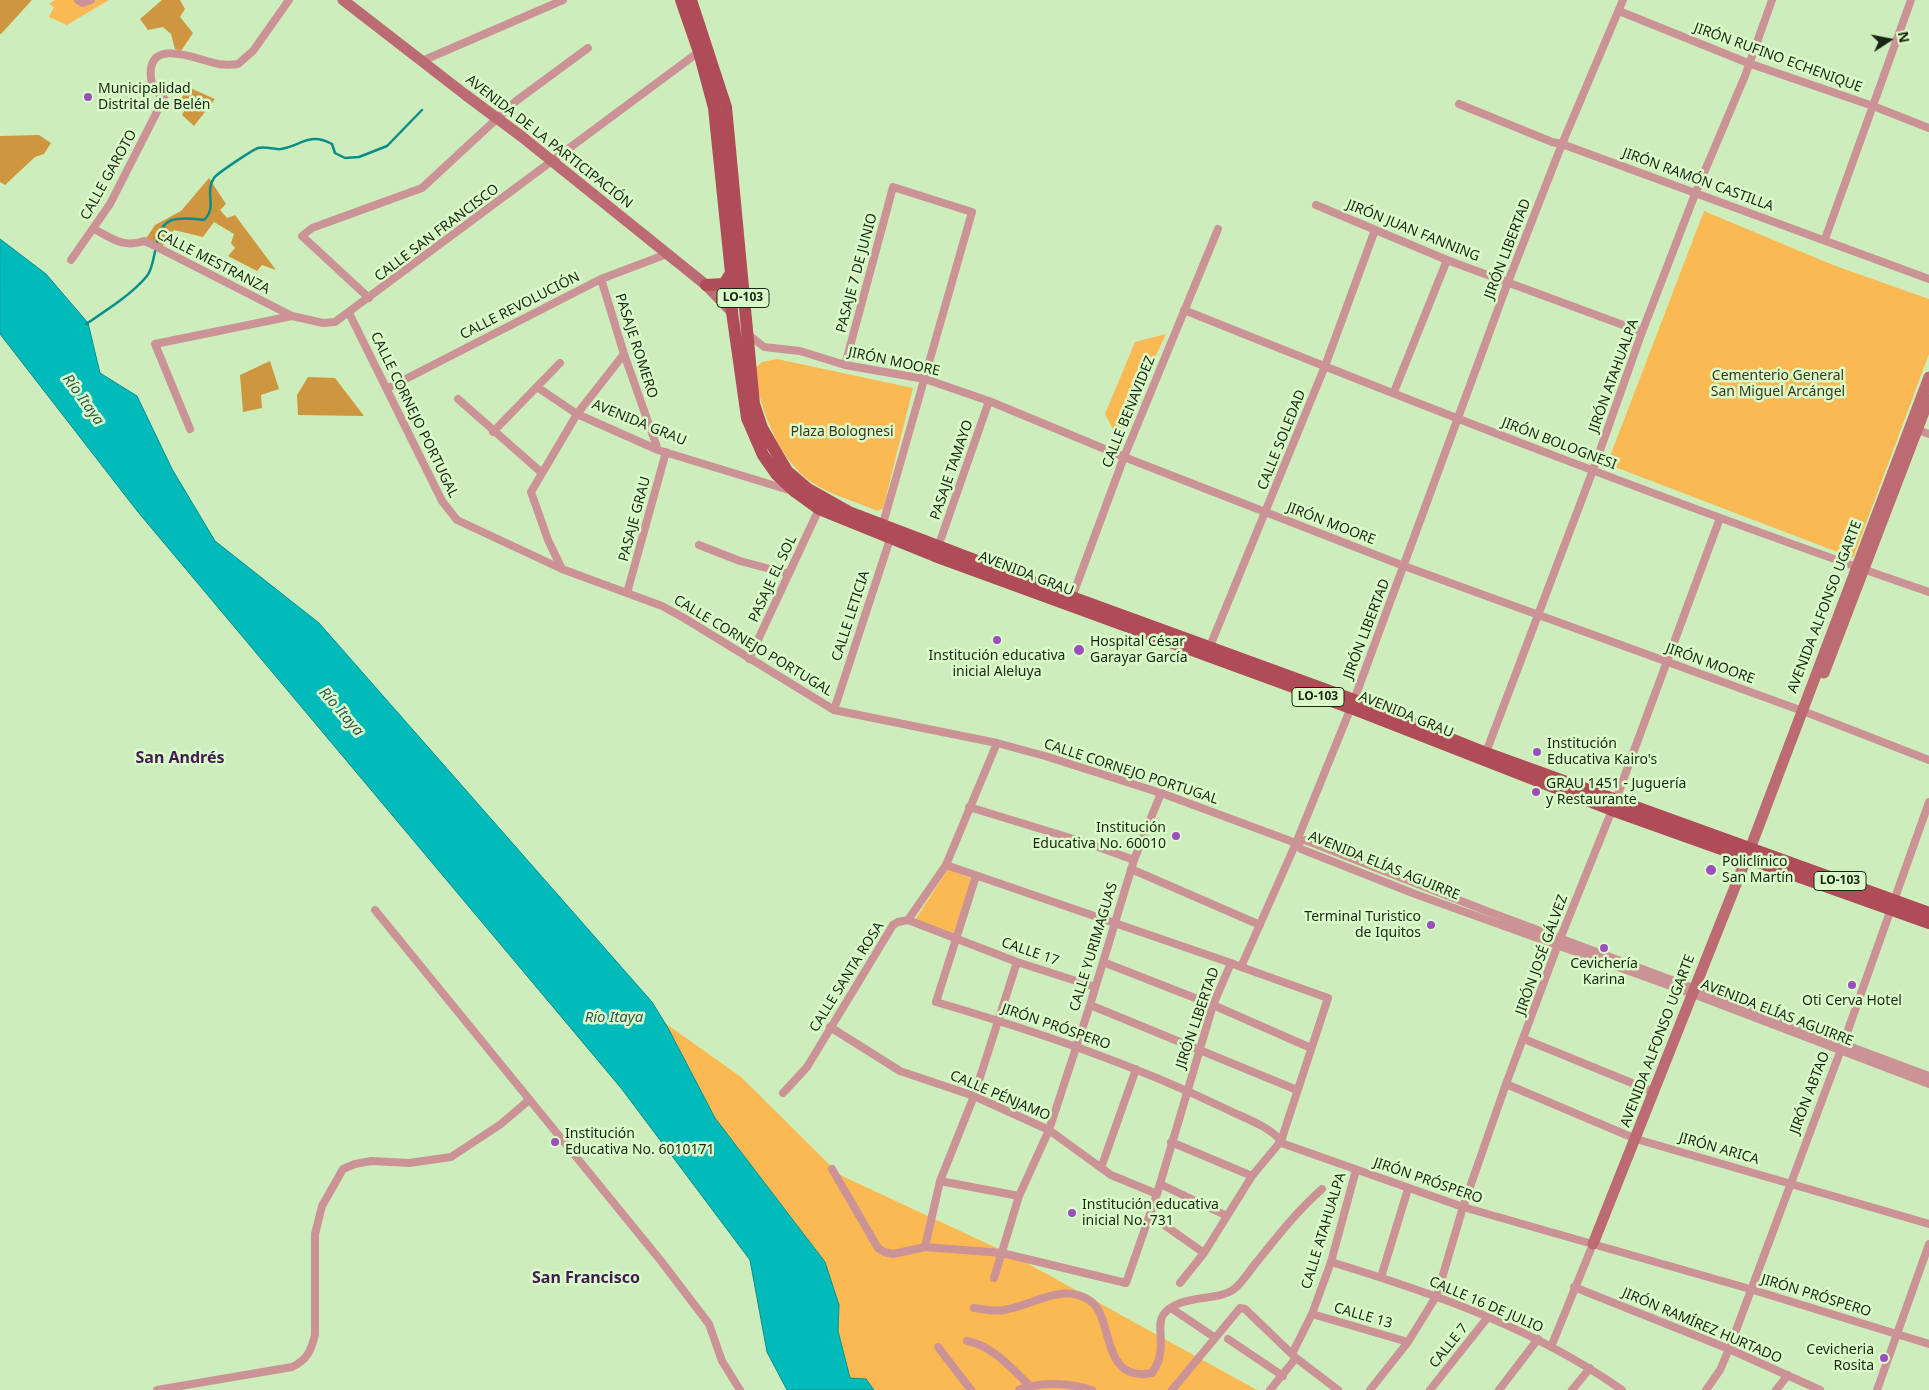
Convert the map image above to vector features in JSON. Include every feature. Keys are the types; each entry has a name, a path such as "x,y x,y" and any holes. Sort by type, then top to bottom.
{"main road":[{"name":"AVENIDA DE LA PARTICIPACIÓN","path":"343,0 521,136 706,284 732,312"},
{"name":"LO-103","path":"681,0 703,48 726,107 746,333 754,404 762,428 788,472 808,489 886,532"},
{"name":"LO-103","path":"691,0 703,48 714,108 732,312"},
{"path":"706,284 724,284 730,273"},
{"name":"AVENIDA GRAU","path":"732,312 747,418 763,456 777,475 794,491 819,509 886,532 1208,653 1352,704 1484,757 1892,905 1929,922"},
{"name":"AVENIDA ALFONSO UGARTE","path":"1593,1244 1749,853 1764,832 1805,712 1913,428 1929,377"},
{"name":"AVENIDA ALFONSO UGARTE","path":"1913,428 1929,399"},
{"name":"AVENIDA GRAU","path":"1892,905 1929,913"}],"street":[{"path":"78,0 83,3 91,0"},
{"name":"CALLE GAROTO","path":"71,260 94,229 131,166 164,98 155,91 151,80 155,60 162,54 171,52 218,64 238,64 253,51 290,0"},
{"path":"422,61 552,2 563,0"},
{"name":"JIRÓN LIBERTAD","path":"1002,1253 1126,1283 1157,1194 1213,1005 1231,963 1242,966 1296,843 1352,704 1508,282 1562,144 1623,0"},
{"name":"JIRÓN ATAHUALPA","path":"1484,757 1593,470 1642,332 1772,0"},
{"path":"1825,239 1912,0"},
{"name":"JIRÓN RUFINO ECHENIQUE","path":"1619,11 1748,63 1873,106 1929,128"},
{"path":"369,298 302,236 312,228 422,188 516,101 588,48"},
{"name":"CALLE SAN FRANCISCO","path":"190,429 155,344 292,316 323,323 335,322 553,162 703,48"},
{"name":"JIRÓN RAMÓN CASTILLA","path":"1459,104 1552,142 1825,239 1929,279"},
{"name":"CALLE LETICIA","path":"834,710 886,532 924,379 972,212 893,187"},
{"name":"PASAJE 7 DE JUNIO","path":"845,365 893,187"},
{"name":"JIRÓN JUAN FANNING","path":"1316,205 1447,260 1642,332"},
{"name":"CALLE MESTRANZA","path":"94,229 124,244 149,243 292,316"},
{"name":"CALLE BENAVIDEZ","path":"1070,602 1124,457 1218,229"},
{"name":"CALLE SOLEDAD","path":"1208,653 1325,366 1375,230"},
{"name":"CALLE REVOLUCIÓN","path":"388,388 601,279 667,254"},
{"path":"1394,392 1447,260"},
{"name":"PASAJE ROMERO","path":"601,279 624,354 662,451"},
{"name":"JIRÓN BOLOGNESI","path":"1184,310 1394,392 1456,419 1720,518 1929,592"},
{"name":"JIRÓN MOORE","path":"732,312 746,333 764,347 811,354 845,365 924,379 989,401 1124,457 1404,566 1805,712 1929,760"},
{"name":"CALLE CORNEJO PORTUGAL","path":"349,313 388,388 430,478 449,512 457,520 562,569 627,593 684,618 834,710 997,743 1045,756 1160,793 1296,843"},
{"path":"562,569 531,492 577,414 624,354"},
{"path":"493,432 560,363"},
{"name":"AVENIDA GRAU","path":"537,387 577,414 662,451 794,491"},
{"path":"458,399 493,432 542,473"},
{"name":"PASAJE TAMAYO","path":"936,552 989,401"},
{"path":"1913,428 1929,434"},
{"name":"PASAJE GRAU","path":"627,593 662,451"},
{"name":"PASAJE EL SOL","path":"749,659 819,509"},
{"name":"JIRÓN JOSÉ GÁLVEZ","path":"1370,1390 1408,1342 1437,1295 1463,1207 1506,1084 1560,939 1614,804 1720,518"},
{"path":"698,546 740,561 789,574"},
{"name":"CALLE SANTA ROSA","path":"783,1093 807,1068 893,925 908,920 946,865 997,743"},
{"name":"CALLE YURIMAGUAS","path":"994,1278 1019,1196 1049,1130 1090,1005 1131,869 1160,793"},
{"name":"JIRÓN ABTAO","path":"1706,1390 1720,1370 1729,1349 1841,1048 1929,802"},
{"path":"969,807 1090,844 1134,860"},
{"name":"AVENIDA ELÍAS AGUIRRE","path":"1694,991 1557,947 1301,849 1296,843 1304,840 1437,892 1560,939 1841,1048 1929,1084"},
{"path":"946,865 1114,921 1231,963"},
{"path":"1131,869 1260,925"},
{"path":"957,939 976,876"},
{"path":"1434,901 1437,892"},
{"path":"375,910 661,1261 709,1324 722,1361 740,1390"},
{"name":"CALLE 17","path":"908,920 1017,962 1095,987"},
{"name":"JIRÓN PRÓSPERO","path":"957,939 936,1002 1077,1046 1136,1069 1187,1090 1272,1132 1284,1144 1408,1189 1463,1207 1750,1289 1929,1344"},
{"path":"925,1247 940,1181 974,1096 1017,962"},
{"path":"1102,962 1213,1005 1311,1048"},
{"path":"1180,1283 1204,1253 1252,1176 1281,1141 1328,998 1242,966"},
{"path":"1090,1005 1297,1090"},
{"name":"CALLE PÉNJAMO","path":"830,1027 900,1071 974,1096 1049,1130 1111,1175 1157,1194"},
{"path":"1524,1039 1654,1092"},
{"name":"AVENIDA ELÍAS AGUIRRE","path":"1841,1048 1929,1076"},
{"path":"1101,1168 1136,1069"},
{"name":"JIRÓN ARICA","path":"1506,1084 1636,1139 1790,1182 1929,1224"},
{"path":"157,1390 292,1368 304,1362 311,1351 315,1335 316,1234 322,1206 343,1169 355,1164 371,1161 409,1163 451,1157 501,1124 529,1100"},
{"path":"1171,1142 1252,1176"},
{"path":"832,1170 878,1248 884,1252 893,1254 925,1247 1002,1253"},
{"name":"CALLE ATAHUALPA","path":"1270,1390 1283,1376 1312,1314 1331,1262 1356,1170"},
{"path":"940,1181 1019,1196"},
{"path":"1160,1184 1227,1216"},
{"path":"974,1308 991,1311 1006,1310 1060,1293 1079,1295 1092,1301 1100,1317 1114,1358 1124,1368 1142,1375 1152,1372 1160,1362 1162,1348 1161,1320 1171,1308 1194,1299 1233,1290 1303,1205 1322,1189"},
{"path":"1381,1277 1408,1189"},
{"path":"1150,1215 1204,1253"},
{"path":"1551,1347 1593,1244"},
{"path":"1877,1390 1929,1244"},
{"name":"CALLE 16 DE JULIO","path":"1331,1262 1437,1295 1488,1317 1538,1339 1590,1368 1622,1390"},
{"name":"JIRÓN RAMÍREZ HURTADO","path":"1574,1287 1729,1349 1820,1390"},
{"path":"1171,1308 1214,1337"},
{"path":"1172,1390 1214,1337 1240,1308 1245,1310 1294,1356 1338,1390"},
{"name":"CALLE 13","path":"1312,1314 1408,1342"},
{"name":"CALLE 7","path":"1430,1390 1488,1317"},
{"path":"1228,1339 1283,1376"},
{"path":"1499,1390 1538,1339"},
{"path":"966,1341 978,1343 997,1355 1030,1386"},
{"path":"938,1347 971,1390"},
{"path":"1572,1390 1590,1368"},
{"path":"1776,1390 1788,1375"},
{"path":"1019,1390 1030,1386 1068,1384 1092,1390"}],"green space":[{"path":"55,0 109,0 67,25 49,17 54,7 49,4"},
{"name":"Cementerio General San Miguel Arcángel","path":"1704,211 1833,265 1929,299 1929,354 1853,558 1607,464"},
{"path":"1166,334 1117,437 1105,414 1135,342"},
{"name":"Plaza Bolognesi","path":"777,359 913,388 883,509 877,511 816,485 803,476 782,450 766,417 754,369 762,362"},
{"path":"948,869 972,879 953,935 915,920"},
{"path":"665,1023 741,1077 840,1175 1016,1257 1257,1390 874,1390 866,1379 850,1379 838,1331 839,1305 825,1262 715,1118"}],"shaded area":[{"path":"0,0 32,0 1,34 0,34"},
{"path":"162,0 180,0 185,9 180,17 193,33 181,51 175,49 171,34 163,27 148,30 140,19"},
{"path":"188,87 215,99 194,126 182,115 188,104 181,99"},
{"path":"39,135 51,143 44,154 35,157 5,185 0,182 0,136"},
{"path":"209,178 226,204 220,210 227,218 235,215 276,270 262,265 257,271 228,256 235,248 231,243 234,234 214,222 203,237 174,230 162,247 145,240 155,225 181,211"},
{"path":"270,361 279,389 261,395 262,408 243,412 240,375"},
{"path":"308,377 335,378 364,416 298,415 297,395"}],"water":[{"name":"Río Itaya","path":"0,239 46,274 88,323 100,373 137,396 172,469 215,541 319,623 652,1002 668,1028 715,1118 825,1262 839,1305 838,1331 850,1378 866,1379 874,1390 787,1390 767,1352 750,1260 621,1088 138,512 0,334"}],"waterway":[{"path":"86,324 126,296 147,276 151,269 159,234 169,221 177,219 204,220 210,210 210,189 214,178 243,157 258,148 281,149 312,139 332,144 335,153 345,158 359,157 387,146 422,110"}],"place":[{"name":"Municipalidad Distrital de Belén","path":"88,97"},
{"name":"Institución educativa inicial Aleluya","path":"997,640"},
{"name":"Hospital César Garayar García","path":"1079,650"},
{"name":"Institución Educativa Kairo's","path":"1537,752"},
{"name":"GRAU 1451 - Juguería y Restaurante","path":"1536,792"},
{"name":"Institución Educativa No. 60010","path":"1176,836"},
{"name":"Policlínico San Martín","path":"1711,870"},
{"name":"Terminal Turistico de Iquitos","path":"1431,925"},
{"name":"Cevichería Karina","path":"1604,948"},
{"name":"Oti Cerva Hotel","path":"1852,985"},
{"name":"Institución Educativa No. 6010171","path":"555,1142"},
{"name":"Institución educativa inicial No. 731","path":"1072,1213"},
{"name":"Cevicheria Rosita","path":"1884,1358"}],"district":[{"name":"San Andrés","path":"180,758"},
{"name":"San Francisco","path":"586,1278"}]}
